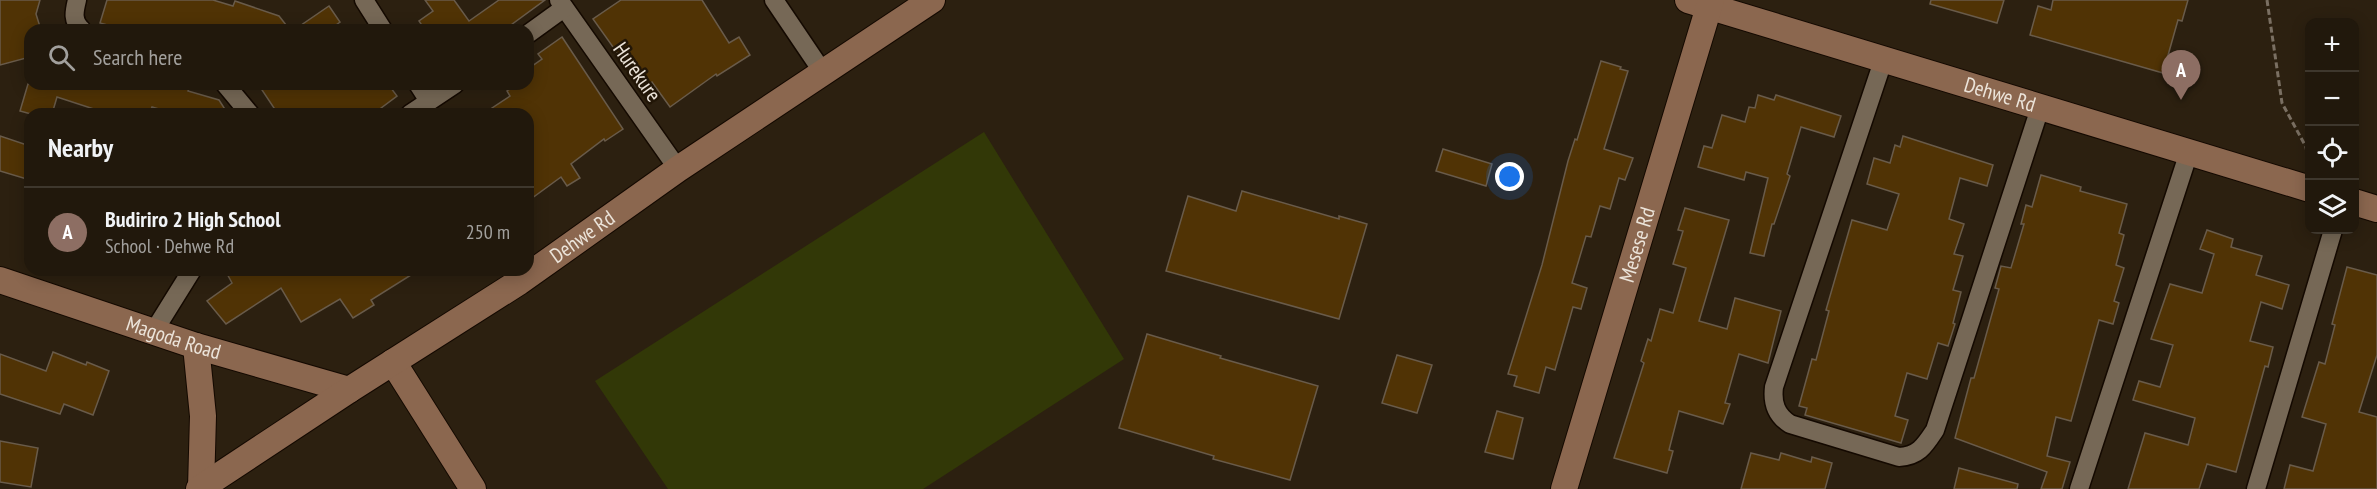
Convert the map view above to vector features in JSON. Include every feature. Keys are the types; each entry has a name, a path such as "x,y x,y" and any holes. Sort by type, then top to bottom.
{"street":[{"path":"75,24 77,0"},
{"path":"364,0 379,24"},
{"path":"774,0 822,71"},
{"name":"Dehwe Rd","path":"534,271 678,169 822,71 932,0"},
{"name":"Dehwe Rd","path":"1703,2 1883,61 2305,187"},
{"name":"Mesese Rd","path":"1564,489 1703,2"},
{"path":"534,29 562,4"},
{"name":"Hurekure","path":"562,4 678,169"},
{"path":"1883,61 1774,387 1773,404 1784,420 1899,457 1916,454 1935,430 2040,108"},
{"path":"230,90 245,108"},
{"path":"422,90 429,101"},
{"path":"419,108 446,90"},
{"path":"2079,489 2189,152"},
{"path":"2359,203 2377,209"},
{"path":"2256,489 2333,234"},
{"path":"154,331 188,276"},
{"name":"Dehwe Rd","path":"200,488 527,276"},
{"name":"Magoda Road","path":"0,280 196,346 349,390"},
{"path":"196,346 203,416 200,488"},
{"path":"393,362 473,489"}],"path":[{"path":"2266,0 2282,103 2305,145"}],"green space":[{"path":"984,132 1124,359 923,489 668,489 595,381"}],"building":[{"path":"0,0 40,0 36,14 39,24 24,24 24,59 0,65"},
{"path":"107,0 213,0 233,6 235,1 279,16 285,24 104,24 100,23"},
{"path":"425,0 454,0 469,21 499,0 545,0 512,24 421,24 419,21 433,11"},
{"path":"621,0 702,0 729,43 739,37 750,55 717,76 716,74 670,107 652,82 643,89 593,19"},
{"path":"1931,0 2004,0 1997,23 1930,4"},
{"path":"2053,0 2188,0 2182,21 2178,20 2163,73 2030,35 2038,6 2051,10"},
{"path":"329,6 340,22 337,24 303,24"},
{"path":"562,37 623,129 605,141 604,139 571,164 580,178 567,186 561,177 534,197 534,108 492,108 510,96 508,90 534,90 534,65 542,59 538,54"},
{"path":"1601,61 1628,71 1604,149 1633,158 1625,180 1619,178 1610,209 1600,206 1591,237 1586,236 1572,283 1587,288 1581,309 1573,307 1555,370 1546,367 1539,393 1514,386 1517,376 1508,374 1542,265 1568,161 1575,139 1577,140"},
{"path":"26,90 188,90 219,100 224,108 91,108 57,97 54,108 24,108 24,112 20,111"},
{"path":"262,90 392,90 397,96 381,108 274,108"},
{"path":"1758,95 1774,100 1776,95 1841,116 1834,137 1801,127 1787,174 1790,176 1774,224 1772,224 1764,256 1750,253 1768,178 1746,172 1744,180 1698,167 1704,146 1712,148 1722,115 1745,122 1749,107 1755,108"},
{"path":"0,136 24,144 24,178 0,171"},
{"path":"1903,136 1993,165 1987,186 1960,178 1949,219 1964,224 1954,254 1963,256 1953,290 1961,292 1953,323 1955,324 1948,346 1938,343 1927,379 1907,373 1895,416 1908,420 1901,443 1805,415 1807,408 1799,406 1812,359 1816,360 1829,311 1826,310 1852,220 1887,230 1899,194 1867,184 1874,158 1890,163 1895,145 1900,147"},
{"path":"1443,149 1492,164 1486,186 1436,171"},
{"path":"2041,175 2081,187 2080,191 2127,204 2119,233 2124,235 2116,265 2124,268 2114,301 2119,303 2113,324 2099,320 2071,421 2056,417 2047,456 2070,462 2062,489 2041,489 2047,472 1955,438 1999,289 1995,288 2001,266 2011,268 2024,224 2021,224 2026,205 2032,207"},
{"path":"1242,191 1339,219 1339,216 1367,224 1339,319 1166,271 1188,196 1236,211"},
{"path":"1685,208 1729,220 1699,321 1727,329 1735,298 1781,311 1768,363 1739,354 1725,403 1730,404 1723,424 1679,411 1669,450 1673,451 1667,473 1614,458 1644,363 1641,361 1648,339 1651,341 1660,309 1673,313 1686,268 1673,264 1683,231 1678,230"},
{"path":"2207,230 2233,239 2231,247 2262,256 2256,275 2289,285 2282,309 2261,302 2250,341 2273,347 2268,367 2265,366 2236,472 2207,464 2199,489 2128,489 2145,433 2188,445 2195,418 2133,400 2139,381 2160,387 2173,345 2151,339 2170,284 2202,293 2214,254 2200,249"},
{"path":"2347,267 2377,275 2377,355 2359,412 2377,417 2377,489 2284,489 2290,465 2313,471 2326,424 2302,417 2319,362 2325,364 2335,325 2332,324"},
{"path":"228,276 409,276 371,300 374,305 353,318 340,299 301,322 281,288 226,324 207,301 232,283"},
{"path":"1147,334 1318,386 1290,480 1213,459 1214,456 1119,428"},
{"path":"53,352 109,371 93,415 64,404 60,414 0,394 0,354 46,371"},
{"path":"1397,355 1432,365 1417,413 1382,403"},
{"path":"1497,411 1523,418 1513,459 1485,452"},
{"path":"0,441 38,448 31,487 0,482"},
{"path":"1751,453 1779,460 1781,453 1811,462 1812,457 1832,463 1825,489 1741,489"},
{"path":"1959,468 2018,484 2017,489 1954,489"}],"place":[{"name":"Budiriro 2 High School","path":"2181,100"}]}
